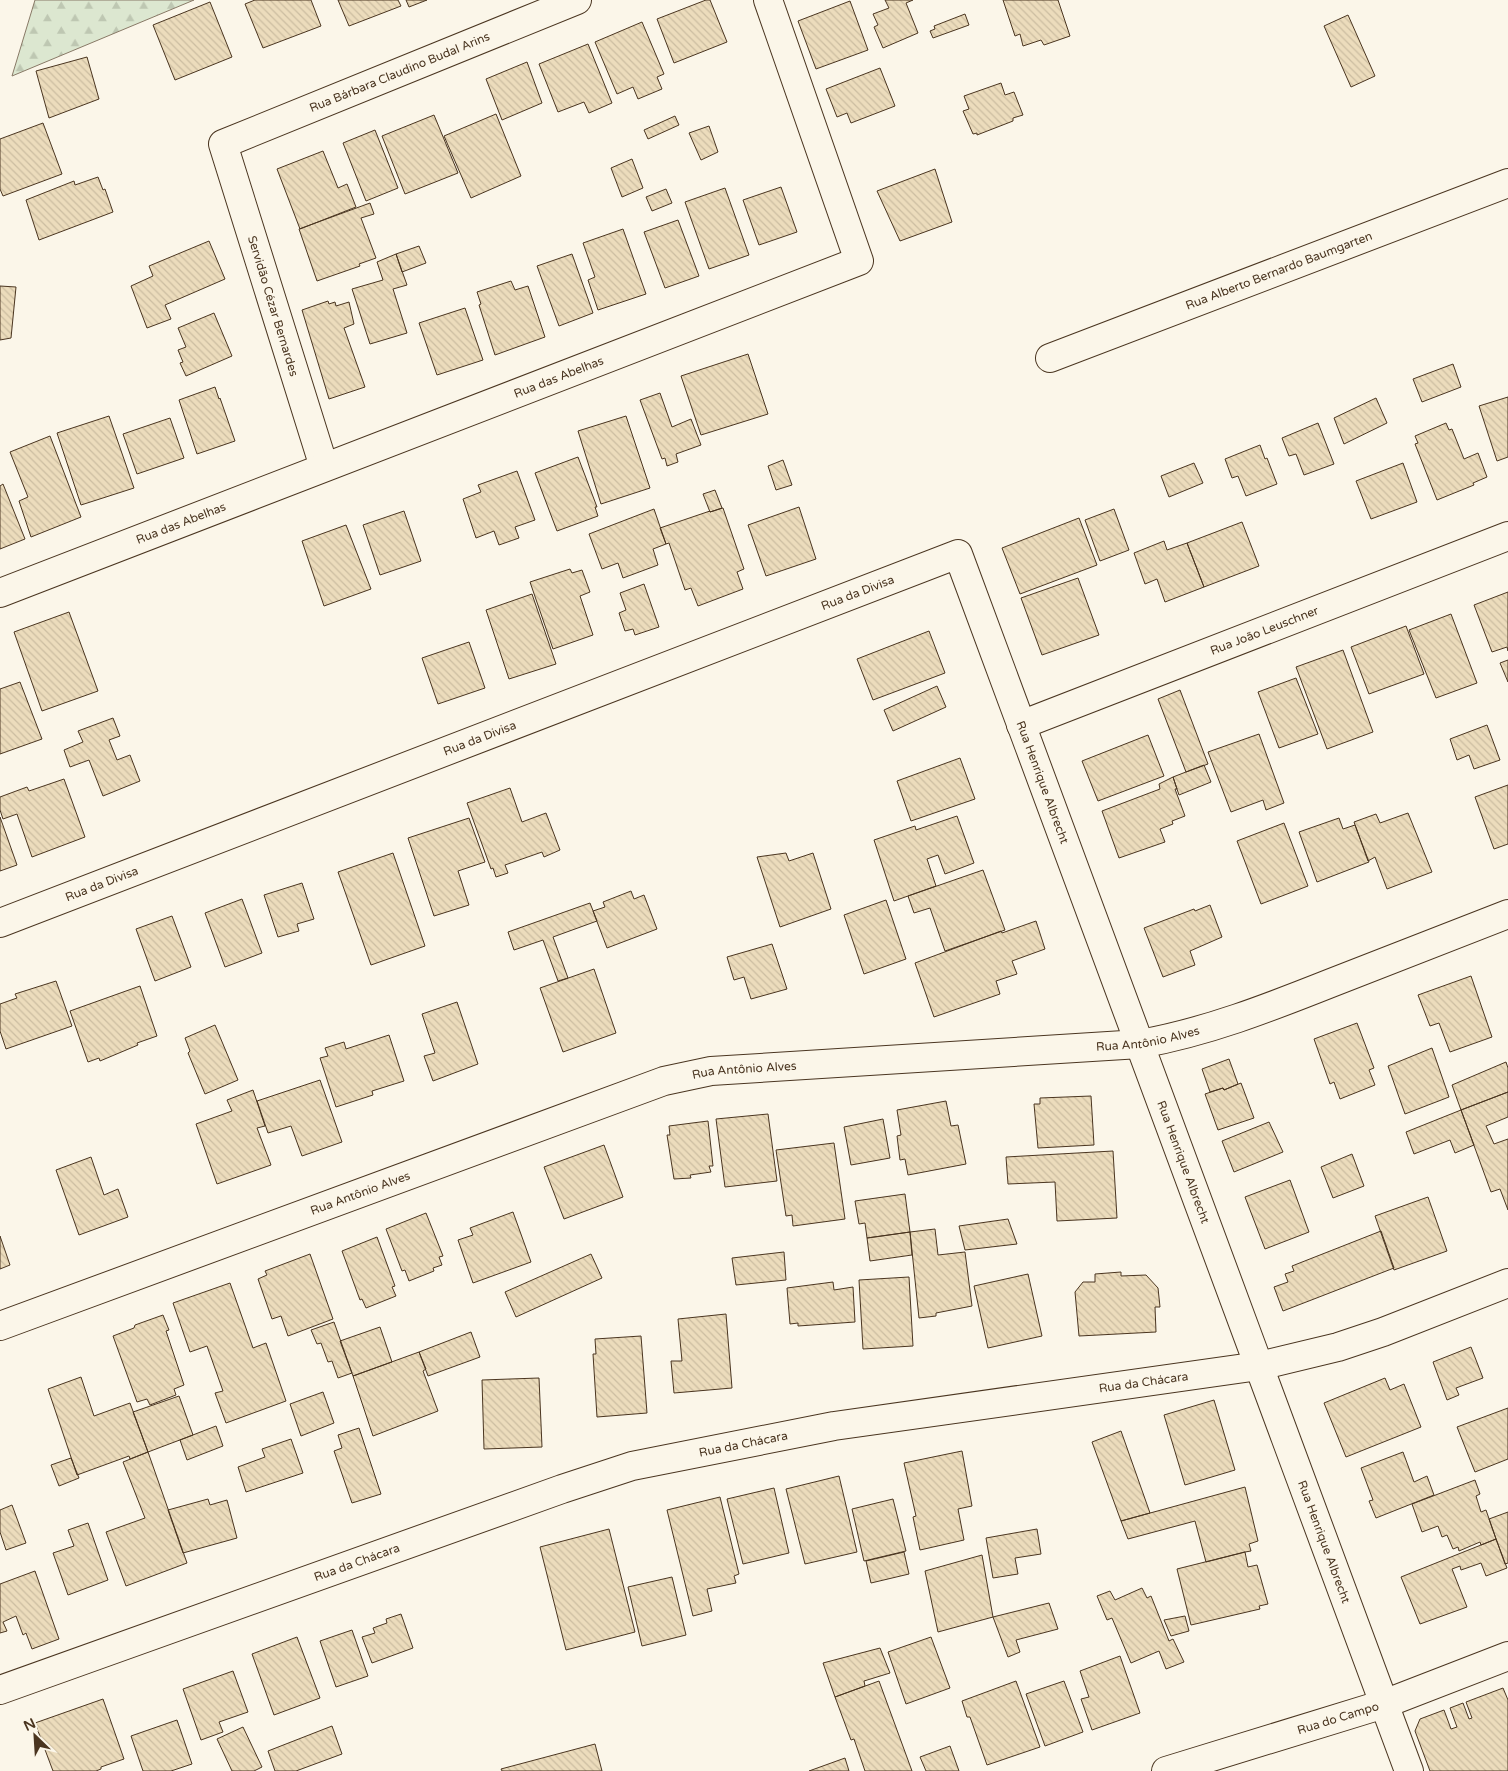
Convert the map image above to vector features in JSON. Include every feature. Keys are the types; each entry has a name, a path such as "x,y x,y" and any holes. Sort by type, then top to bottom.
{"street":[{"name":"Rua Bárbara Claudino Budal Arins","path":"223,144 577,0"},
{"name":"Rua das Abelhas","path":"0,592 859,260 768,0"},
{"name":"Servidão Cézar Bernardes","path":"223,144 324,467"},
{"name":"Rua Alberto Bernardo Baumgarten","path":"1050,358 1508,183"},
{"name":"Rua João Leuschner","path":"1021,725 1508,536"},
{"name":"Rua Henrique Albrecht","path":"958,554 1409,1771"},
{"name":"Rua da Divisa","path":"0,923 958,554"},
{"name":"Rua Antônio Alves","path":"0,1326 674,1078 711,1071 1140,1044 1176,1037 1228,1022 1508,914"},
{"name":"Rua da Chácara","path":"0,1690 562,1489 632,1466 834,1426 1259,1366 1338,1347 1384,1332 1508,1283"},
{"name":"Rua do Campo","path":"1166,1771 1384,1704 1508,1656"}],"green space":[{"path":"35,0 194,0 12,76"}],"building":[{"path":"255,0 311,0 321,26 263,48 245,4"},
{"path":"338,0 398,0 401,6 349,26"},
{"path":"406,0 427,0 409,7"},
{"path":"710,0 727,42 674,63 657,19"},
{"path":"885,0 913,0 906,3 918,33 883,48 874,27 878,25 873,14 889,8"},
{"path":"1003,0 1058,0 1070,36 1044,45 1041,40 1023,46 1020,34 1015,36"},
{"path":"850,1 868,50 816,69 798,21"},
{"path":"210,2 232,57 175,80 153,25"},
{"path":"965,14 969,25 933,38 930,31 935,29 934,26"},
{"path":"1348,15 1375,76 1351,87 1324,26"},
{"path":"642,22 664,74 657,77 662,89 638,99 633,87 617,94 595,42"},
{"path":"588,44 612,103 589,113 584,102 558,112 539,64"},
{"path":"87,57 99,99 49,118 36,71"},
{"path":"527,62 542,103 502,120 486,79"},
{"path":"880,68 895,106 851,123 847,113 837,117 826,89"},
{"path":"1001,83 1005,95 1014,92 1023,115 1013,118 1013,121 977,135 977,133 973,134 963,111 969,109 964,96"},
{"path":"496,114 521,176 471,198 444,136"},
{"path":"434,115 458,173 405,194 382,136"},
{"path":"675,116 679,125 648,139 644,130"},
{"path":"43,123 62,174 3,196 0,189 0,139"},
{"path":"709,126 718,152 701,160 689,133"},
{"path":"375,130 398,188 366,201 343,143"},
{"path":"323,151 338,188 347,184 356,207 300,229 277,169"},
{"path":"632,159 643,188 622,197 611,168"},
{"path":"935,169 952,222 900,241 877,191"},
{"path":"98,177 103,190 105,189 113,212 39,240 26,200 74,181 75,185"},
{"path":"781,187 797,232 759,245 743,200"},
{"path":"725,188 749,255 709,269 685,202"},
{"path":"666,189 672,203 652,211 646,197"},
{"path":"370,203 374,214 361,218 376,258 359,264 360,266 317,281 299,229"},
{"path":"678,220 699,276 665,288 644,232"},
{"path":"623,229 646,294 598,310 588,280 595,277 583,243"},
{"path":"209,241 225,279 165,305 171,319 147,328 131,286 153,276 149,266"},
{"path":"419,246 426,263 402,272 396,254"},
{"path":"396,254 407,285 393,289 407,333 370,344 352,289 383,280 377,262"},
{"path":"572,254 593,313 559,326 537,266"},
{"path":"511,281 515,290 528,286 545,337 495,355 479,305 481,304 477,292"},
{"path":"0,286 16,287 11,338 0,340"},
{"path":"328,301 329,304 335,302 336,306 349,302 354,324 344,328 365,387 329,399 302,310"},
{"path":"465,308 483,360 437,375 419,323"},
{"path":"214,313 232,356 186,376 180,363 183,362 178,350 186,347 178,328"},
{"path":"748,354 768,414 701,435 681,376"},
{"path":"1453,364 1461,387 1422,402 1413,379"},
{"path":"215,387 235,441 197,454 179,400"},
{"path":"660,393 672,427 691,419 701,445 676,454 678,462 667,466 665,458 662,459 640,400"},
{"path":"1508,397 1508,457 1497,461 1479,406"},
{"path":"1376,398 1387,423 1344,444 1334,418"},
{"path":"109,416 134,488 81,505 57,433"},
{"path":"626,416 650,488 601,504 578,431"},
{"path":"170,418 184,458 137,474 123,434"},
{"path":"1318,423 1334,464 1304,475 1296,454 1289,456 1282,438"},
{"path":"1446,423 1449,430 1452,429 1464,459 1478,453 1487,477 1473,483 1474,485 1437,500 1415,444 1418,443 1415,436"},
{"path":"50,436 81,517 31,537 19,501 28,497 10,452"},
{"path":"1260,445 1277,484 1246,496 1238,476 1232,478 1225,459"},
{"path":"578,457 597,507 595,507 598,516 557,531 535,473"},
{"path":"783,460 792,485 776,490 768,466"},
{"path":"1194,463 1203,483 1169,497 1161,476"},
{"path":"1403,463 1417,502 1371,519 1356,481"},
{"path":"517,471 535,520 515,527 519,538 499,545 494,531 476,538 463,499 481,492 478,485"},
{"path":"3,484 25,539 0,549 0,486"},
{"path":"715,490 722,508 710,512 703,494"},
{"path":"799,507 816,559 766,576 748,525"},
{"path":"723,508 744,569 737,572 743,589 698,606 691,588 685,590 669,543 666,544 660,528"},
{"path":"654,509 666,544 653,549 658,565 623,578 618,563 602,569 589,534"},
{"path":"1114,509 1129,550 1100,561 1085,520"},
{"path":"404,511 421,561 380,575 363,525"},
{"path":"1079,518 1097,565 1020,594 1002,548"},
{"path":"1242,522 1259,566 1204,587 1187,543"},
{"path":"346,525 371,589 324,606 302,541"},
{"path":"1164,541 1167,550 1187,543 1204,587 1165,602 1157,579 1145,584 1134,553"},
{"path":"570,569 572,573 582,570 590,592 580,596 593,635 553,649 530,582"},
{"path":"1078,578 1099,635 1042,655 1021,598"},
{"path":"644,584 659,627 635,635 633,629 625,631 619,613 626,610 620,593"},
{"path":"1508,592 1508,651 1507,647 1492,652 1474,605"},
{"path":"532,594 556,664 509,679 486,610"},
{"path":"69,612 98,691 42,711 14,632"},
{"path":"1451,614 1477,683 1436,698 1409,630"},
{"path":"1406,626 1424,674 1369,694 1351,647"},
{"path":"929,631 945,673 873,700 857,659"},
{"path":"469,642 485,688 438,704 422,658"},
{"path":"1343,650 1373,732 1327,749 1296,667"},
{"path":"1508,660 1508,682 1500,663"},
{"path":"1296,678 1318,734 1279,748 1258,692"},
{"path":"20,682 42,739 0,754 0,689"},
{"path":"937,686 946,707 893,731 884,710"},
{"path":"1180,690 1208,764 1186,772 1158,699"},
{"path":"113,718 120,736 109,740 117,760 130,755 140,781 103,796 89,760 70,767 64,750 83,742 78,731"},
{"path":"1487,725 1500,760 1474,769 1469,755 1457,760 1450,739"},
{"path":"1259,734 1284,803 1266,810 1263,800 1231,812 1208,752"},
{"path":"1148,735 1164,776 1098,801 1082,761"},
{"path":"960,758 975,799 911,821 897,781"},
{"path":"1204,765 1211,782 1179,795 1173,777"},
{"path":"1173,777 1177,789 1175,789 1185,816 1172,821 1173,824 1160,829 1165,842 1119,858 1102,811 1160,789 1159,784"},
{"path":"64,779 85,837 32,857 17,814 3,819 0,810 0,797 27,787 29,791"},
{"path":"1508,785 1508,844 1494,849 1475,797"},
{"path":"510,788 522,822 546,813 560,850 544,857 542,852 505,865 508,873 496,877 493,868 491,869 467,803"},
{"path":"1408,813 1432,872 1387,889 1375,857 1368,861 1354,822 1376,814 1380,823"},
{"path":"957,816 974,863 945,874 938,855 927,859 936,886 894,901 874,840 915,826 916,830"},
{"path":"0,817 17,865 0,871"},
{"path":"469,818 485,862 458,871 469,905 434,916 408,838"},
{"path":"1339,818 1343,829 1355,825 1369,862 1317,882 1299,832"},
{"path":"1284,823 1308,886 1261,904 1237,841"},
{"path":"393,853 425,946 371,965 338,872"},
{"path":"786,853 789,861 813,853 831,909 780,927 757,857"},
{"path":"983,870 1005,930 945,951 930,908 914,913 908,896"},
{"path":"302,883 314,919 297,924 299,931 278,937 264,895"},
{"path":"631,891 634,899 644,895 657,929 607,948 593,911 605,907 603,902"},
{"path":"242,899 262,953 225,967 205,913"},
{"path":"886,900 906,959 864,974 844,915"},
{"path":"590,903 597,921 553,937 568,978 558,981 543,940 514,950 508,932"},
{"path":"1210,905 1222,937 1190,951 1195,965 1163,977 1144,928"},
{"path":"172,916 191,967 155,981 136,929"},
{"path":"1036,921 1045,949 1012,961 1017,974 996,981 1000,994 934,1017 915,963 1001,931 1002,933"},
{"path":"772,944 787,989 751,999 744,977 734,980 727,957"},
{"path":"594,969 616,1033 563,1052 540,988"},
{"path":"1471,976 1492,1037 1450,1052 1439,1023 1430,1026 1418,995"},
{"path":"56,981 72,1026 6,1049 0,1031 0,1004 17,998 15,994"},
{"path":"140,986 157,1036 137,1043 138,1045 100,1061 99,1058 88,1062 70,1011"},
{"path":"457,1002 478,1064 433,1081 424,1056 435,1053 422,1014"},
{"path":"1357,1023 1374,1068 1369,1070 1375,1085 1340,1099 1334,1082 1330,1084 1314,1039"},
{"path":"215,1025 238,1080 205,1094 188,1053 190,1051 185,1038"},
{"path":"389,1035 404,1081 372,1091 373,1095 336,1107 320,1058 328,1056 325,1048 344,1042 346,1049"},
{"path":"1432,1048 1449,1097 1405,1114 1388,1066"},
{"path":"1229,1059 1238,1084 1224,1090 1223,1088 1210,1092 1202,1069"},
{"path":"1506,1062 1508,1068 1508,1092 1461,1110 1452,1085"},
{"path":"320,1080 342,1142 302,1156 291,1126 268,1133 257,1101"},
{"path":"1241,1083 1254,1118 1218,1130 1205,1094 1223,1088 1224,1090"},
{"path":"253,1090 265,1126 257,1128 271,1165 217,1184 196,1124 232,1111 227,1100"},
{"path":"1508,1092 1508,1117 1486,1126 1494,1144 1508,1139 1508,1210 1500,1189 1491,1192 1461,1110"},
{"path":"1091,1096 1094,1145 1038,1148 1034,1104 1040,1104 1040,1098"},
{"path":"946,1101 951,1126 958,1125 966,1164 908,1175 905,1159 900,1160 897,1136 901,1135 897,1110"},
{"path":"1461,1110 1474,1145 1455,1153 1450,1140 1414,1154 1406,1132"},
{"path":"768,1114 777,1181 725,1187 716,1119"},
{"path":"883,1119 890,1158 851,1165 844,1127"},
{"path":"708,1121 713,1166 709,1166 711,1172 690,1175 691,1178 674,1179 667,1135 670,1135 669,1126"},
{"path":"1269,1122 1283,1152 1234,1172 1222,1141"},
{"path":"834,1143 845,1219 793,1226 792,1215 786,1216 776,1150"},
{"path":"604,1145 623,1197 564,1219 544,1167"},
{"path":"1113,1151 1117,1218 1057,1221 1055,1182 1008,1184 1006,1157"},
{"path":"1352,1154 1364,1186 1333,1198 1321,1167"},
{"path":"91,1157 104,1195 118,1189 128,1217 79,1235 56,1170"},
{"path":"1290,1180 1309,1232 1265,1249 1245,1197"},
{"path":"905,1194 910,1232 867,1238 865,1223 859,1224 855,1201"},
{"path":"1428,1197 1447,1251 1394,1270 1375,1216"},
{"path":"513,1212 531,1262 473,1283 458,1240 473,1235 470,1228"},
{"path":"426,1213 443,1256 439,1257 442,1265 433,1268 434,1271 409,1281 405,1270 402,1271 386,1229"},
{"path":"1008,1219 1017,1244 965,1250 959,1226"},
{"path":"935,1229 938,1255 965,1252 972,1306 936,1313 936,1316 919,1318 910,1232"},
{"path":"1381,1231 1394,1268 1283,1311 1274,1287 1288,1282 1285,1274 1294,1271 1292,1266"},
{"path":"910,1232 912,1255 870,1261 867,1238"},
{"path":"0,1236 10,1265 0,1269"},
{"path":"377,1237 395,1286 392,1287 396,1296 366,1308 362,1299 360,1300 342,1251"},
{"path":"784,1252 786,1280 736,1285 732,1258"},
{"path":"310,1254 333,1319 288,1336 281,1316 272,1319 258,1279 267,1275 265,1271"},
{"path":"591,1254 602,1278 516,1317 505,1292"},
{"path":"1121,1272 1121,1276 1146,1275 1158,1288 1160,1307 1155,1307 1156,1332 1079,1336 1075,1292 1083,1282 1095,1282 1095,1274"},
{"path":"1028,1274 1042,1336 988,1348 974,1286"},
{"path":"909,1277 913,1346 863,1349 859,1280"},
{"path":"833,1282 834,1290 853,1287 855,1322 798,1326 798,1323 790,1324 787,1288"},
{"path":"230,1283 253,1348 266,1343 286,1401 226,1423 215,1393 223,1391 207,1346 190,1352 173,1303"},
{"path":"726,1314 732,1388 674,1393 671,1361 682,1361 678,1319"},
{"path":"163,1315 169,1330 166,1331 184,1385 174,1389 176,1395 150,1405 147,1399 137,1402 113,1336 134,1328 135,1325"},
{"path":"334,1322 352,1373 338,1378 332,1361 328,1362 321,1343 317,1344 311,1330"},
{"path":"380,1327 392,1362 353,1376 340,1341"},
{"path":"471,1332 480,1357 428,1376 419,1352"},
{"path":"641,1336 647,1413 597,1417 593,1354 596,1354 595,1339"},
{"path":"1471,1347 1483,1378 1456,1388 1459,1395 1447,1400 1433,1362"},
{"path":"419,1352 426,1369 423,1371 438,1411 373,1436 353,1376"},
{"path":"81,1377 94,1416 130,1403 148,1452 130,1459 129,1456 77,1475 48,1389"},
{"path":"539,1378 542,1447 484,1449 482,1380"},
{"path":"1385,1378 1390,1390 1404,1384 1421,1427 1346,1457 1324,1403"},
{"path":"323,1392 334,1423 301,1436 290,1404"},
{"path":"179,1396 193,1435 148,1452 133,1412"},
{"path":"1214,1400 1235,1470 1185,1485 1164,1415"},
{"path":"1508,1408 1508,1459 1475,1472 1457,1427"},
{"path":"216,1426 223,1446 187,1460 180,1440"},
{"path":"359,1428 381,1494 352,1503 334,1451 342,1448 338,1435"},
{"path":"1121,1431 1150,1513 1121,1521 1092,1442"},
{"path":"291,1439 303,1473 246,1492 238,1467 265,1457 262,1449"},
{"path":"962,1451 972,1506 958,1509 964,1540 920,1550 913,1517 916,1516 904,1463"},
{"path":"148,1452 187,1563 126,1586 106,1532 145,1518 123,1462"},
{"path":"1403,1452 1414,1482 1427,1476 1434,1495 1376,1518 1369,1501 1373,1500 1361,1468"},
{"path":"71,1458 79,1478 59,1486 51,1465"},
{"path":"839,1476 857,1552 805,1564 786,1489"},
{"path":"1475,1480 1480,1494 1476,1496 1481,1512 1486,1510 1496,1539 1481,1545 1480,1542 1459,1551 1458,1547 1453,1549 1447,1535 1442,1537 1438,1526 1422,1532 1412,1504"},
{"path":"1245,1487 1258,1541 1249,1544 1251,1551 1206,1562 1195,1521 1128,1539 1121,1521"},
{"path":"774,1488 789,1553 743,1564 727,1499"},
{"path":"720,1497 739,1574 734,1576 736,1583 707,1589 712,1611 693,1616 667,1510"},
{"path":"208,1499 210,1505 227,1500 237,1538 183,1553 168,1510"},
{"path":"893,1499 906,1551 864,1561 852,1509"},
{"path":"12,1505 26,1543 6,1550 0,1532 0,1510"},
{"path":"1508,1512 1508,1563 1505,1564 1489,1519"},
{"path":"88,1523 108,1580 68,1595 53,1553 74,1546 68,1530"},
{"path":"609,1529 635,1632 566,1650 540,1547"},
{"path":"1037,1529 1041,1554 1015,1558 1018,1574 993,1578 986,1538"},
{"path":"1496,1539 1507,1568 1486,1576 1481,1563 1461,1570 1460,1566 1452,1569 1467,1607 1420,1624 1401,1577"},
{"path":"904,1552 909,1574 871,1583 866,1561"},
{"path":"1245,1552 1248,1567 1257,1565 1268,1604 1259,1606 1260,1609 1191,1625 1177,1569"},
{"path":"982,1555 993,1617 938,1632 925,1571"},
{"path":"35,1571 59,1639 32,1649 26,1633 23,1635 16,1616 3,1622 7,1631 0,1633 0,1584"},
{"path":"672,1577 686,1635 642,1646 628,1587"},
{"path":"1142,1588 1147,1598 1151,1596 1169,1641 1173,1639 1184,1662 1166,1669 1159,1651 1131,1663 1112,1618 1107,1620 1097,1596 1110,1591 1115,1600"},
{"path":"1049,1603 1058,1629 1016,1640 1020,1652 1008,1657 993,1617"},
{"path":"401,1614 413,1648 372,1663 362,1637 375,1633 373,1628 387,1623 386,1619"},
{"path":"1185,1616 1189,1631 1171,1636 1164,1620"},
{"path":"352,1630 368,1676 336,1687 320,1641"},
{"path":"297,1637 320,1698 274,1715 252,1654"},
{"path":"931,1637 950,1688 906,1704 888,1652"},
{"path":"880,1648 890,1673 864,1681 865,1686 835,1697 823,1663"},
{"path":"1120,1656 1140,1713 1092,1730 1081,1699 1089,1697 1080,1671"},
{"path":"233,1671 248,1712 219,1722 223,1732 201,1740 183,1689"},
{"path":"879,1681 912,1771 865,1771 854,1739 851,1740 835,1697"},
{"path":"1016,1681 1040,1747 987,1765 970,1717 967,1717 962,1701"},
{"path":"1064,1681 1083,1732 1045,1746 1026,1694"},
{"path":"1503,1688 1508,1700 1508,1771 1430,1771 1415,1731 1420,1719 1444,1710 1451,1729 1457,1727 1450,1708 1463,1703 1469,1719 1472,1718 1466,1702"},
{"path":"103,1699 124,1759 101,1767 101,1769 96,1771 53,1771 35,1723"},
{"path":"177,1720 192,1764 171,1771 143,1771 131,1736"},
{"path":"332,1726 342,1754 296,1771 275,1771 268,1751"},
{"path":"243,1727 262,1767 254,1771 232,1771 217,1739"},
{"path":"595,1744 602,1771 502,1771 501,1769"},
{"path":"950,1746 959,1771 926,1771 920,1757"},
{"path":"845,1758 849,1771 809,1771"}]}
